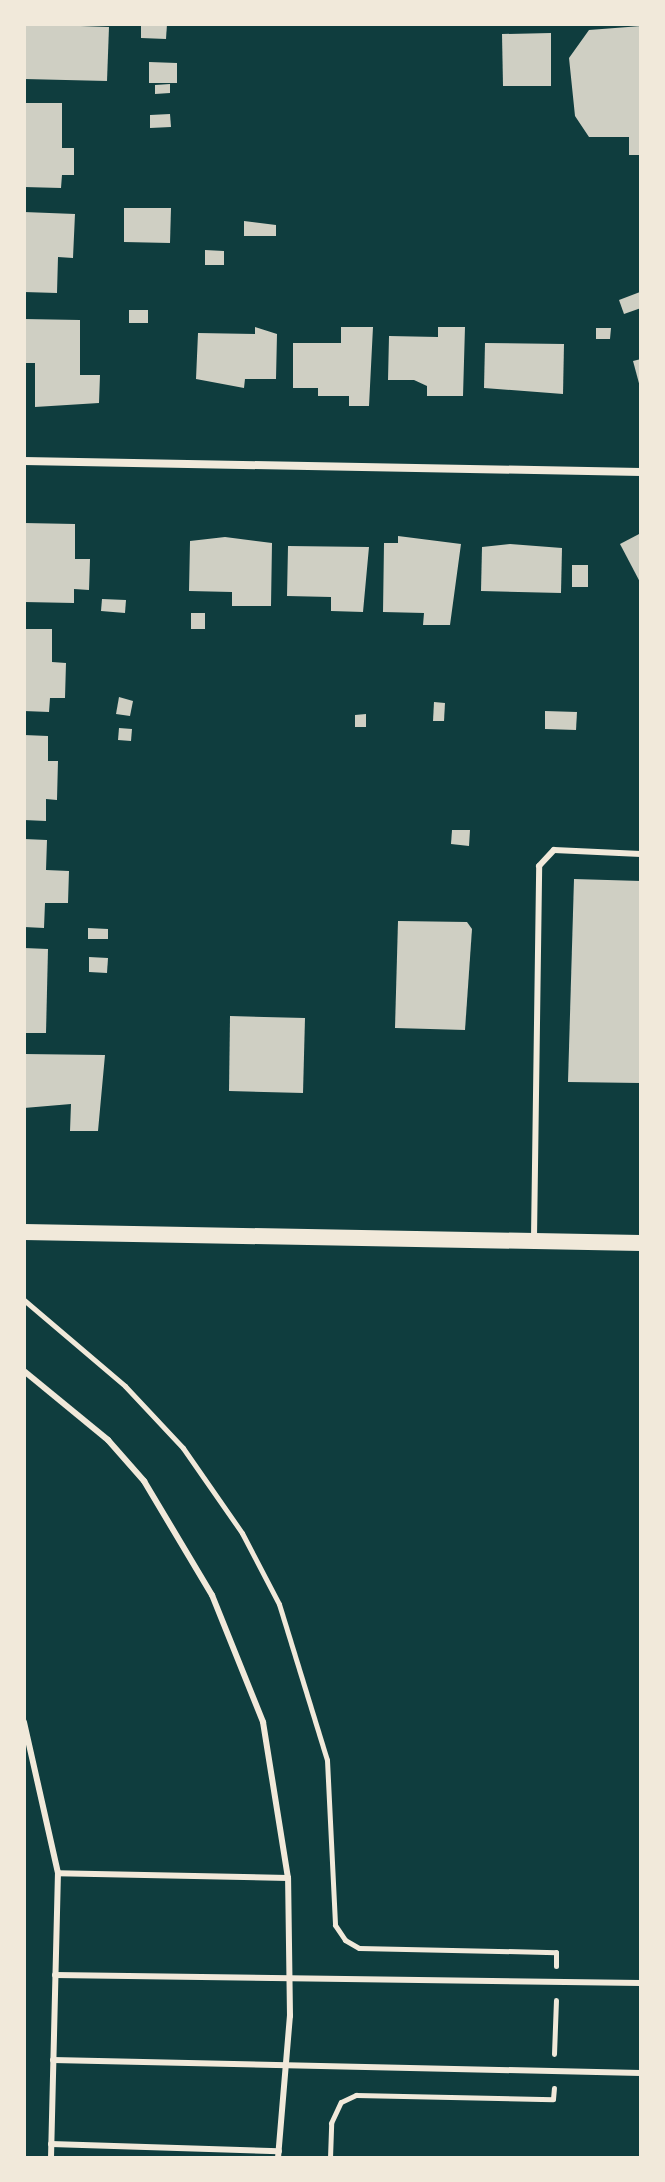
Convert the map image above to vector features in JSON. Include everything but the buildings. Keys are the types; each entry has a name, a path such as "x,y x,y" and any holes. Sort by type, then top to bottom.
{"main road":[{"path":"24,1232 641,1243"}],"street":[{"path":"24,461 641,472"}],"lane":[{"path":"534,1241 539,866 554,850 641,854"},
{"path":"24,1371 108,1440 144,1481 212,1595 263,1722 288,1878 290,1982 279,2154 51,2144"},
{"path":"24,1722 58,1873 51,2158"},
{"path":"58,1873 288,1878"},
{"path":"55,1975 290,1982 641,1983"},
{"path":"53,2060 641,2073"}],"path":[{"path":"24,1300 125,1386 183,1448 242,1533 279,1604 327,1760 335,1925 345,1940 359,1948 556,1952 553,2099 356,2095 341,2102 331,2123 330,2158"}]}
